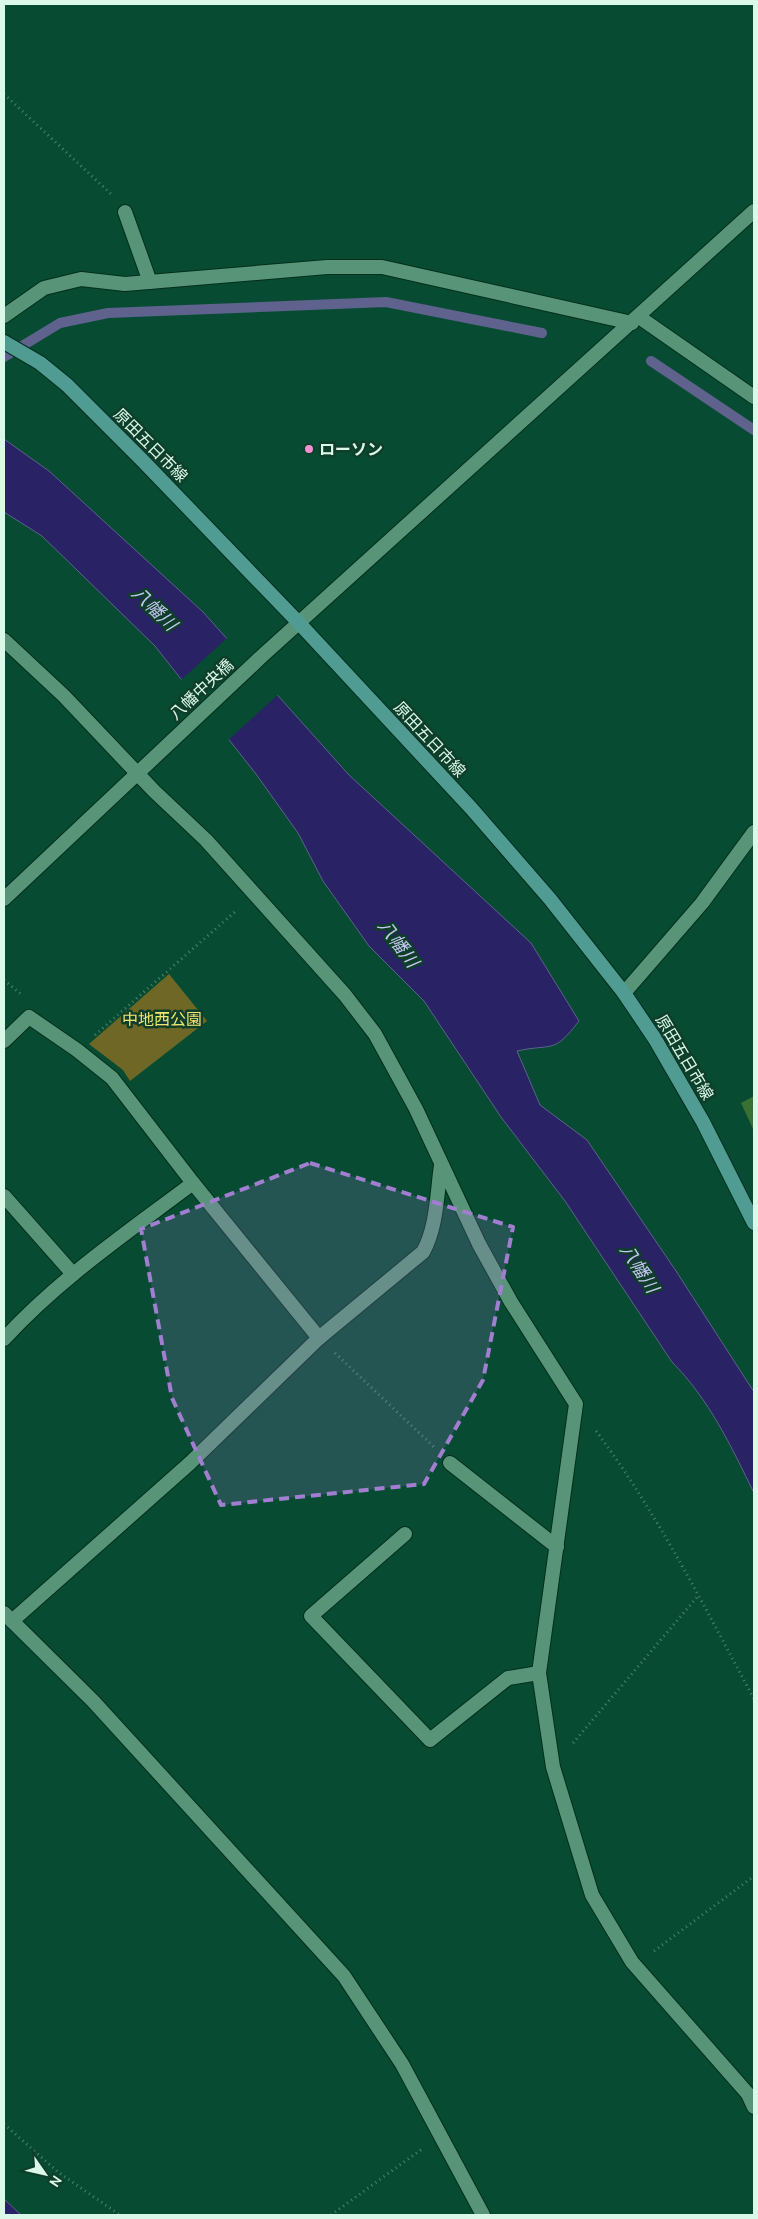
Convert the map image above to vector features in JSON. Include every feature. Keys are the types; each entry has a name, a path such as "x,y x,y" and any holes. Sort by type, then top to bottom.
{"main road":[{"name":"原田五日市線","path":"4,342 40,363 67,385 143,461 299,623 471,808 550,899 624,993 655,1039 703,1122 754,1223"}],"street":[{"name":"八幡中央橋","path":"4,899 262,656 636,320 754,211"},
{"path":"125,212 150,282"},
{"path":"4,316 44,288 82,278 125,284 327,268 382,268 636,320 754,397"},
{"path":"4,640 64,696 154,791 206,840 345,995 375,1034 416,1109 478,1244 511,1302 576,1404 539,1673 553,1767 592,1895 632,1962 748,2094 754,2107"},
{"path":"624,993 702,903 754,832"},
{"path":"4,1041 29,1018 77,1050 112,1078 193,1183 319,1338"},
{"path":"441,1164 434,1219 428,1242 423,1252 319,1338 190,1463 8,1617 93,1700 344,1976 402,2064 483,2215"},
{"path":"4,1339 24,1317 73,1274 193,1183"},
{"path":"4,1196 73,1274"},
{"path":"450,1463 557,1547"},
{"path":"405,1534 311,1616 430,1740 508,1678 539,1673"}],"path":[{"path":"4,94 112,196 125,212"},
{"path":"77,1050 255,895"},
{"path":"319,1338 450,1463"},
{"path":"576,1404 625,1469 698,1596 754,1699"},
{"path":"553,1767 698,1596"},
{"path":"632,1962 648,1956 754,1876"},
{"path":"4,2124 58,2172 120,2215"},
{"path":"332,2215 440,2136"}],"highlighted area":[{"path":"310,1163 513,1227 483,1380 424,1484 221,1505 172,1398 141,1229"}],"green space":[{"name":"中地西公園","path":"169,974 207,1021 130,1081 123,1070 89,1044"}],"water":[{"name":"八幡川","path":"4,439 49,471 203,612 349,775 531,943 579,1021 563,1039 552,1046 517,1051 540,1105 587,1140 676,1271 754,1392 754,1493 718,1424 697,1391 672,1362 565,1201 501,1117 424,1001 369,946 323,881 298,833 256,774 155,646 42,536 4,512"},
{"path":"4,2199 21,2215 4,2215"}],"pier":[{"path":"228,637 279,694 227,741 179,682"}],"building":[{"path":"754,1096 754,1131 741,1103"}],"waterway":[{"path":"4,357 60,323 108,313 386,302 542,333"},
{"path":"651,361 754,430"}],"place":[{"name":"ローソン","path":"309,449"}]}
